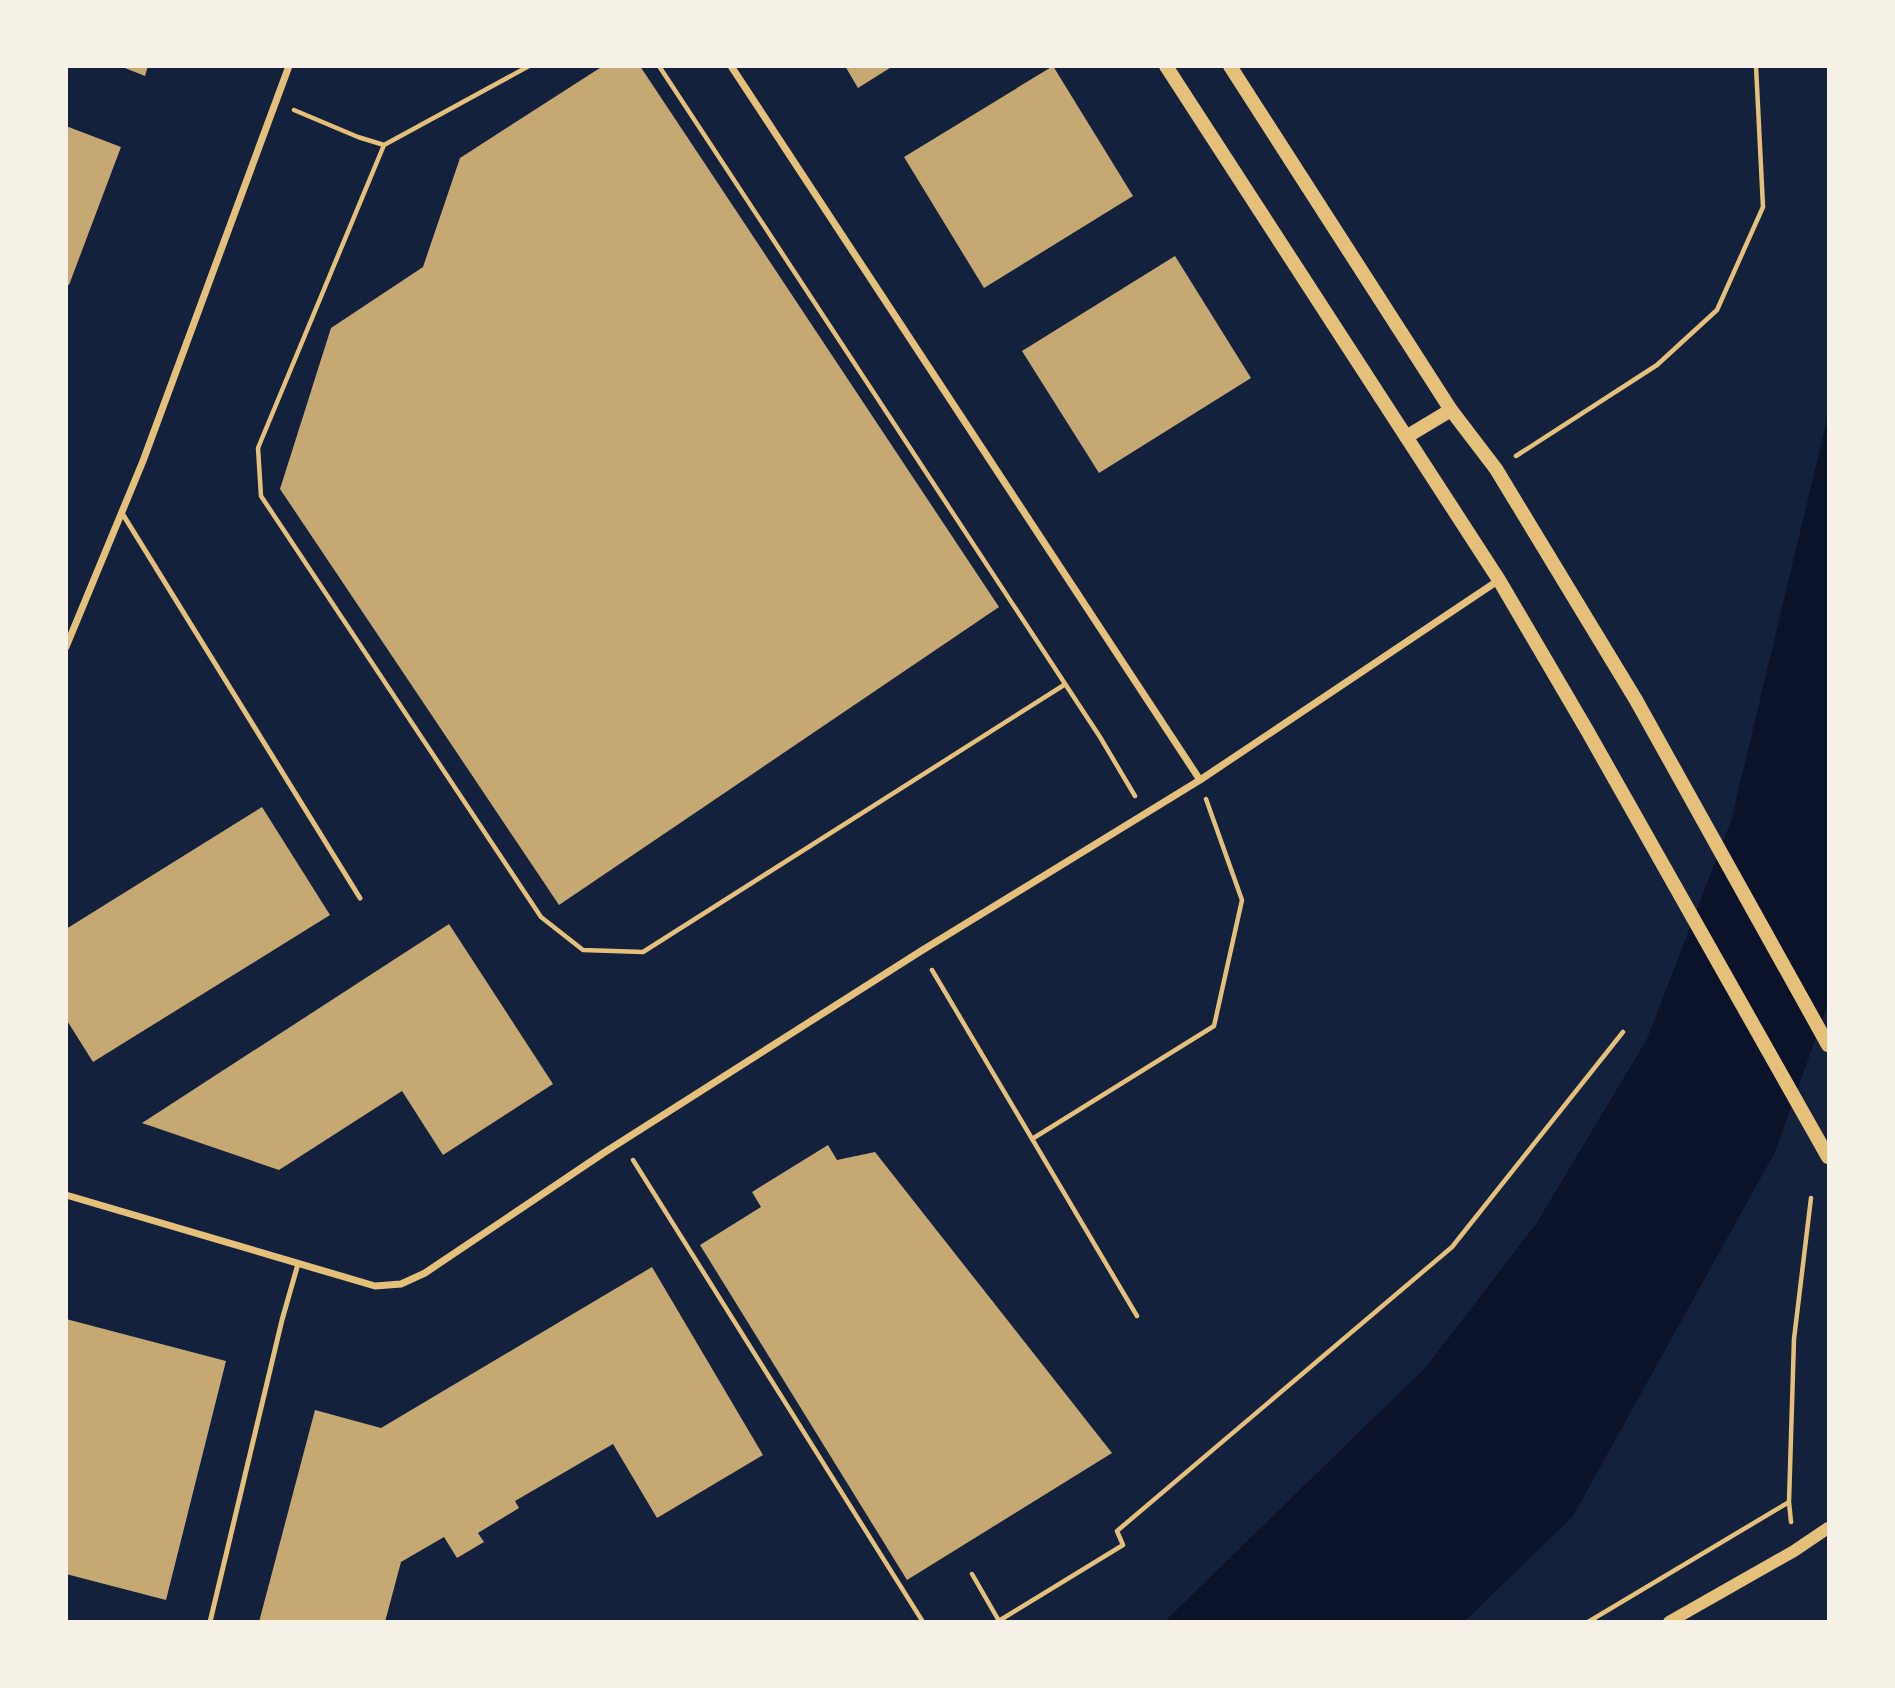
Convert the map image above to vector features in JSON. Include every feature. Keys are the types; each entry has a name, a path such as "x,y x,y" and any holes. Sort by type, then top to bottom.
{"main road":[{"path":"1166,66 1499,580 1829,1157"},
{"path":"1230,66 1451,410 1496,469 1636,700 1829,1045"},
{"path":"1406,437 1451,410"}],"street":[{"path":"66,648 122,513 289,66"},
{"path":"731,66 1200,780"},
{"path":"66,1195 375,1286 401,1284 425,1273 621,1142 921,951 1200,780 1499,580"},
{"path":"1669,1622 1794,1551 1829,1528"}],"lane":[{"path":"122,513 360,898"},
{"path":"210,1622 282,1320 298,1264"}],"path":[{"path":"529,66 384,145 258,449 261,496 541,917 583,950 643,952 1064,685"},
{"path":"659,66 1100,737 1146,813"},
{"path":"1496,469 1657,365 1717,310 1763,207 1756,66"},
{"path":"277,102 358,138 384,145"},
{"path":"1032,1139 1214,1026 1242,900 1200,780"},
{"path":"921,951 1138,1316"},
{"path":"972,1574 998,1621 1123,1545 1117,1531 1452,1247 1623,1032"},
{"path":"621,1142 923,1622"},
{"path":"1794,1551 1789,1502 1794,1339 1811,1198"},
{"path":"1588,1622 1789,1502"}],"water":[{"path":"1828,415 1828,1004 1775,1152 1573,1516 1465,1621 1164,1622 1426,1367 1536,1224 1647,1039 1731,821"}],"building":[{"path":"120,66 148,66 145,76"},
{"path":"603,66 640,66 999,607 559,905 280,489 331,328 423,267 460,158"},
{"path":"845,66 893,66 858,88"},
{"path":"1053,66 1133,196 984,288 904,157"},
{"path":"66,126 121,147 69,285 66,284"},
{"path":"1175,256 1251,378 1099,473 1022,351"},
{"path":"262,807 330,915 93,1062 66,1019 66,929"},
{"path":"449,924 553,1084 443,1155 402,1091 279,1170 142,1123"},
{"path":"828,1145 837,1160 875,1152 1112,1453 907,1580 700,1245 761,1207 752,1192"},
{"path":"652,1267 763,1455 657,1518 613,1444 515,1501 519,1508 478,1533 484,1542 457,1558 444,1537 401,1562 385,1622 259,1622 315,1410 381,1428"},
{"path":"66,1319 226,1361 166,1600 66,1574"}]}
